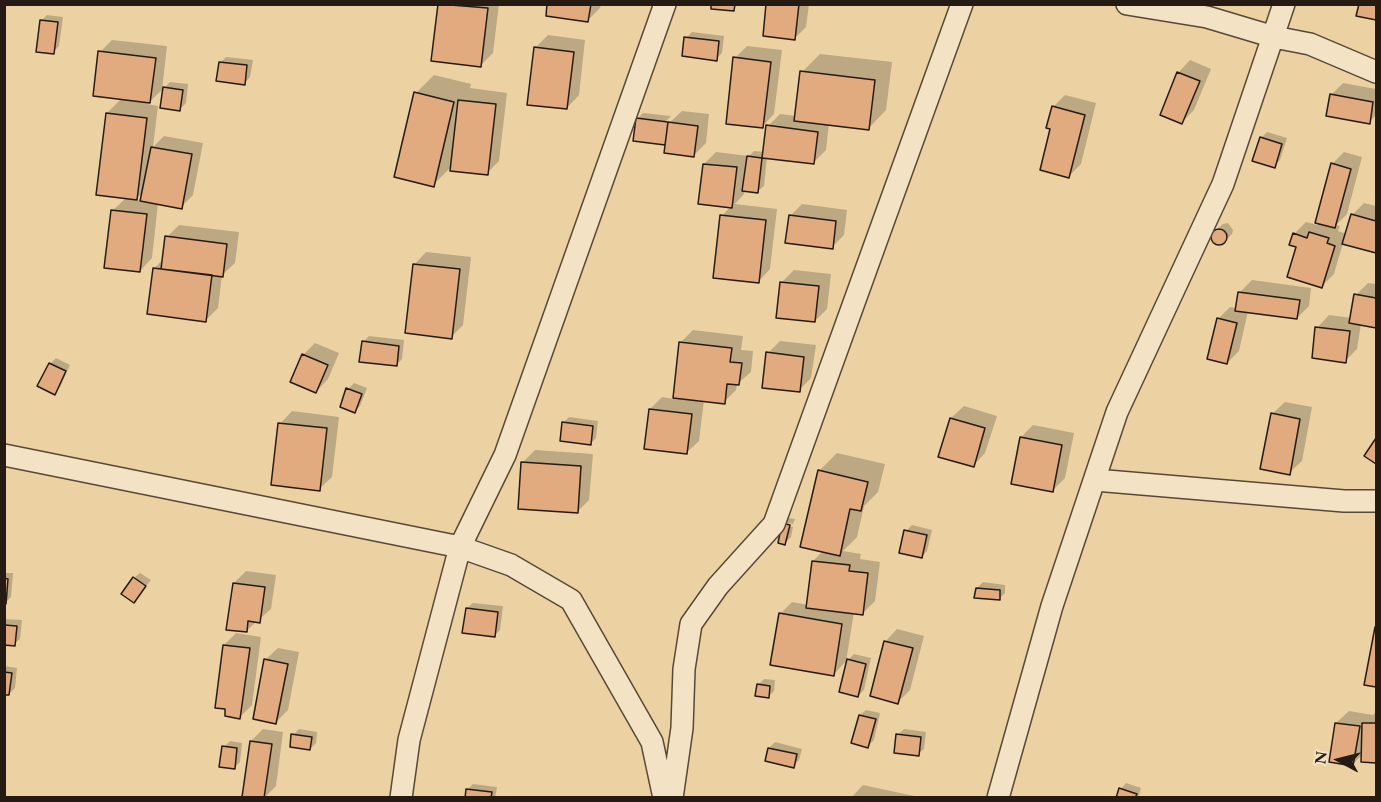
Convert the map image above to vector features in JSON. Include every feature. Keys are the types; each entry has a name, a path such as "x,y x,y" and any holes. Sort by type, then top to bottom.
{"street":[{"path":"401,798 409,740 460,547 505,455 665,4"},
{"path":"672,798 682,728 684,669 691,624 718,586 774,524 962,4"},
{"path":"1127,4 1207,17 1274,37 1310,44 1377,72"},
{"path":"998,798 1052,606 1117,412 1223,184 1284,4"},
{"path":"4,455 460,547 511,565 571,600 652,741 664,798"},
{"path":"1095,480 1344,501 1377,501"}],"building":[{"path":"438,4 488,8 481,67 431,61"},
{"path":"547,4 591,4 588,22 546,16"},
{"path":"711,4 735,4 734,11 711,9"},
{"path":"766,4 799,4 795,40 763,36"},
{"path":"1359,4 1376,4 1376,20 1356,16"},
{"path":"40,20 58,22 54,54 36,52"},
{"path":"684,37 719,41 717,61 682,56"},
{"path":"534,47 574,52 567,109 527,105"},
{"path":"98,51 156,58 150,103 93,96"},
{"path":"733,57 771,62 763,128 726,124"},
{"path":"219,62 247,65 245,85 216,81"},
{"path":"800,71 875,80 869,130 794,121"},
{"path":"1177,72 1200,81 1182,124 1160,115"},
{"path":"163,87 183,90 180,111 160,108"},
{"path":"414,92 454,102 434,187 394,177"},
{"path":"1330,94 1373,102 1370,124 1326,116"},
{"path":"458,100 496,104 488,175 450,171"},
{"path":"1052,106 1085,115 1069,178 1040,170 1050,129 1046,128"},
{"path":"106,113 147,118 137,200 96,195"},
{"path":"636,118 668,122 665,145 633,141"},
{"path":"668,122 698,126 694,157 664,153"},
{"path":"766,125 818,132 814,164 762,158"},
{"path":"1260,137 1282,144 1275,168 1252,161"},
{"path":"151,147 192,154 182,209 140,201"},
{"path":"747,156 762,158 758,193 742,191"},
{"path":"1331,163 1351,169 1335,228 1315,223"},
{"path":"703,164 737,167 732,208 698,204"},
{"path":"111,210 147,214 140,272 104,268"},
{"path":"1351,214 1376,221 1376,253 1342,244"},
{"path":"720,215 766,220 759,283 713,278"},
{"path":"789,215 836,221 833,249 785,243"},
{"path":"1216,229 1222,229 1227,237 1225,243 1216,245 1211,240 1211,234"},
{"path":"1309,232 1329,238 1327,243 1335,246 1322,288 1287,277 1296,247 1289,245 1293,233 1307,238"},
{"path":"165,236 227,244 223,277 161,269"},
{"path":"413,264 460,269 452,339 405,333"},
{"path":"153,268 212,275 206,322 147,314"},
{"path":"780,282 819,286 815,322 776,318"},
{"path":"1238,292 1300,300 1297,319 1235,311"},
{"path":"1354,294 1376,298 1376,328 1349,323"},
{"path":"1217,318 1237,323 1227,364 1207,359"},
{"path":"1315,327 1350,331 1346,363 1312,358"},
{"path":"362,341 399,346 397,366 359,362"},
{"path":"679,342 732,348 730,362 742,363 739,385 727,384 725,404 673,398"},
{"path":"766,352 804,357 800,392 762,388"},
{"path":"302,354 328,365 316,393 290,382"},
{"path":"49,363 66,371 55,395 37,386"},
{"path":"346,388 362,394 355,413 340,407"},
{"path":"649,409 692,414 687,454 644,449"},
{"path":"1271,413 1300,419 1290,475 1260,469"},
{"path":"950,418 985,428 974,467 938,457"},
{"path":"562,422 593,426 591,445 560,441"},
{"path":"278,423 327,428 320,491 271,485"},
{"path":"1020,437 1062,445 1053,492 1011,484"},
{"path":"1376,438 1376,464 1364,456"},
{"path":"521,462 581,466 578,513 518,509"},
{"path":"818,470 868,482 861,511 850,509 840,556 800,547"},
{"path":"782,523 790,525 785,545 778,543"},
{"path":"904,530 927,535 922,558 899,553"},
{"path":"812,561 850,565 849,571 868,573 863,615 806,608"},
{"path":"133,577 146,586 134,603 121,594"},
{"path":"4,578 8,579 6,604 4,604"},
{"path":"233,583 265,587 260,623 248,621 247,632 226,630"},
{"path":"976,588 1000,590 1000,600 974,598"},
{"path":"466,608 498,612 495,637 462,633"},
{"path":"779,613 842,624 834,676 770,665"},
{"path":"4,625 17,626 15,646 4,645"},
{"path":"1376,627 1376,687 1364,685"},
{"path":"884,641 913,648 898,704 870,696"},
{"path":"223,645 250,648 240,719 225,716 225,709 215,708"},
{"path":"264,659 288,664 276,724 253,719"},
{"path":"847,659 866,664 858,697 839,692"},
{"path":"4,672 12,673 9,695 4,695"},
{"path":"757,684 770,686 769,698 755,696"},
{"path":"859,715 876,719 868,748 851,743"},
{"path":"1335,723 1360,726 1353,766 1329,762"},
{"path":"1362,723 1376,723 1376,763 1361,762"},
{"path":"291,734 312,737 310,750 290,747"},
{"path":"896,734 921,737 919,756 894,753"},
{"path":"250,741 272,744 264,798 242,797"},
{"path":"222,746 237,748 235,769 219,767"},
{"path":"768,748 797,754 794,768 765,761"},
{"path":"1119,788 1137,794 1135,798 1116,798"},
{"path":"466,789 492,792 491,798 465,798"}]}
